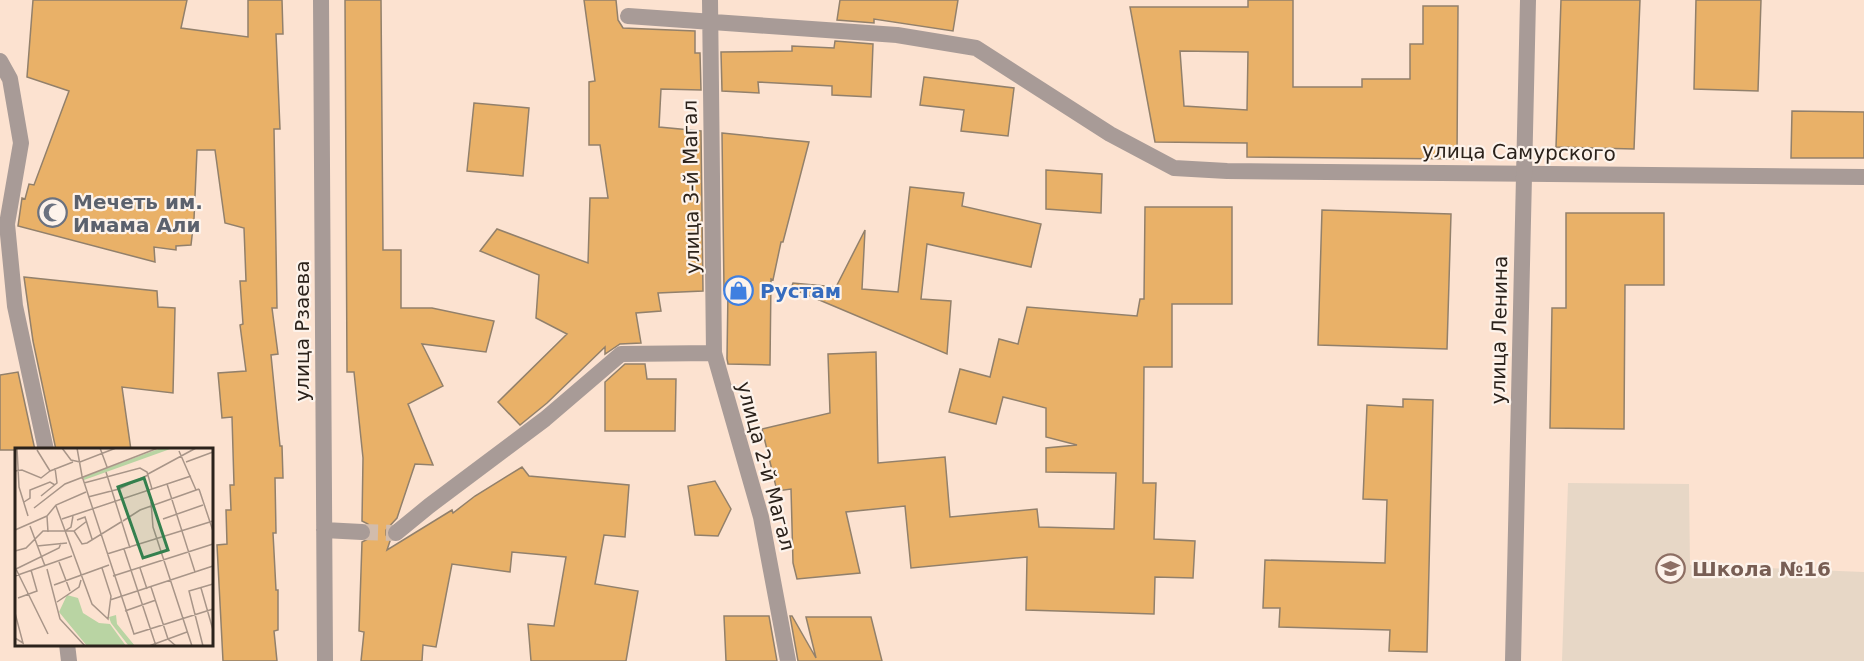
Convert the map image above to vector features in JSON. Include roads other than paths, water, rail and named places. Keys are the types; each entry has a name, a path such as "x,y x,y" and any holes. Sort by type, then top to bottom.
{"street":[{"name":"улица Рзаева","path":"321,0 325,661"},
{"path":"628,16 710,20 710,0"},
{"name":"улица Ленина","path":"1513,661 1528,0"},
{"name":"улица Самурского","path":"710,20 756,26 897,35 976,48 1110,134 1174,168 1227,171 1864,177"},
{"name":"улица 3-й Магал","path":"710,20 714,353"},
{"path":"0,60 10,79 21,143 7,224 15,306 46,448"},
{"path":"396,533 545,419 621,354 714,353"},
{"name":"улица 2-й Магал","path":"714,353 761,517 788,661"},
{"path":"324,530 362,532"},
{"path":"67,646 69,661"}],"tunnel":[{"path":"362,532 396,533"}],"place":[{"name":"Мечеть им. Имама Али","path":"52,213"},
{"name":"Рустам","path":"739,291"},
{"name":"Школа №16","path":"1671,569"}]}
